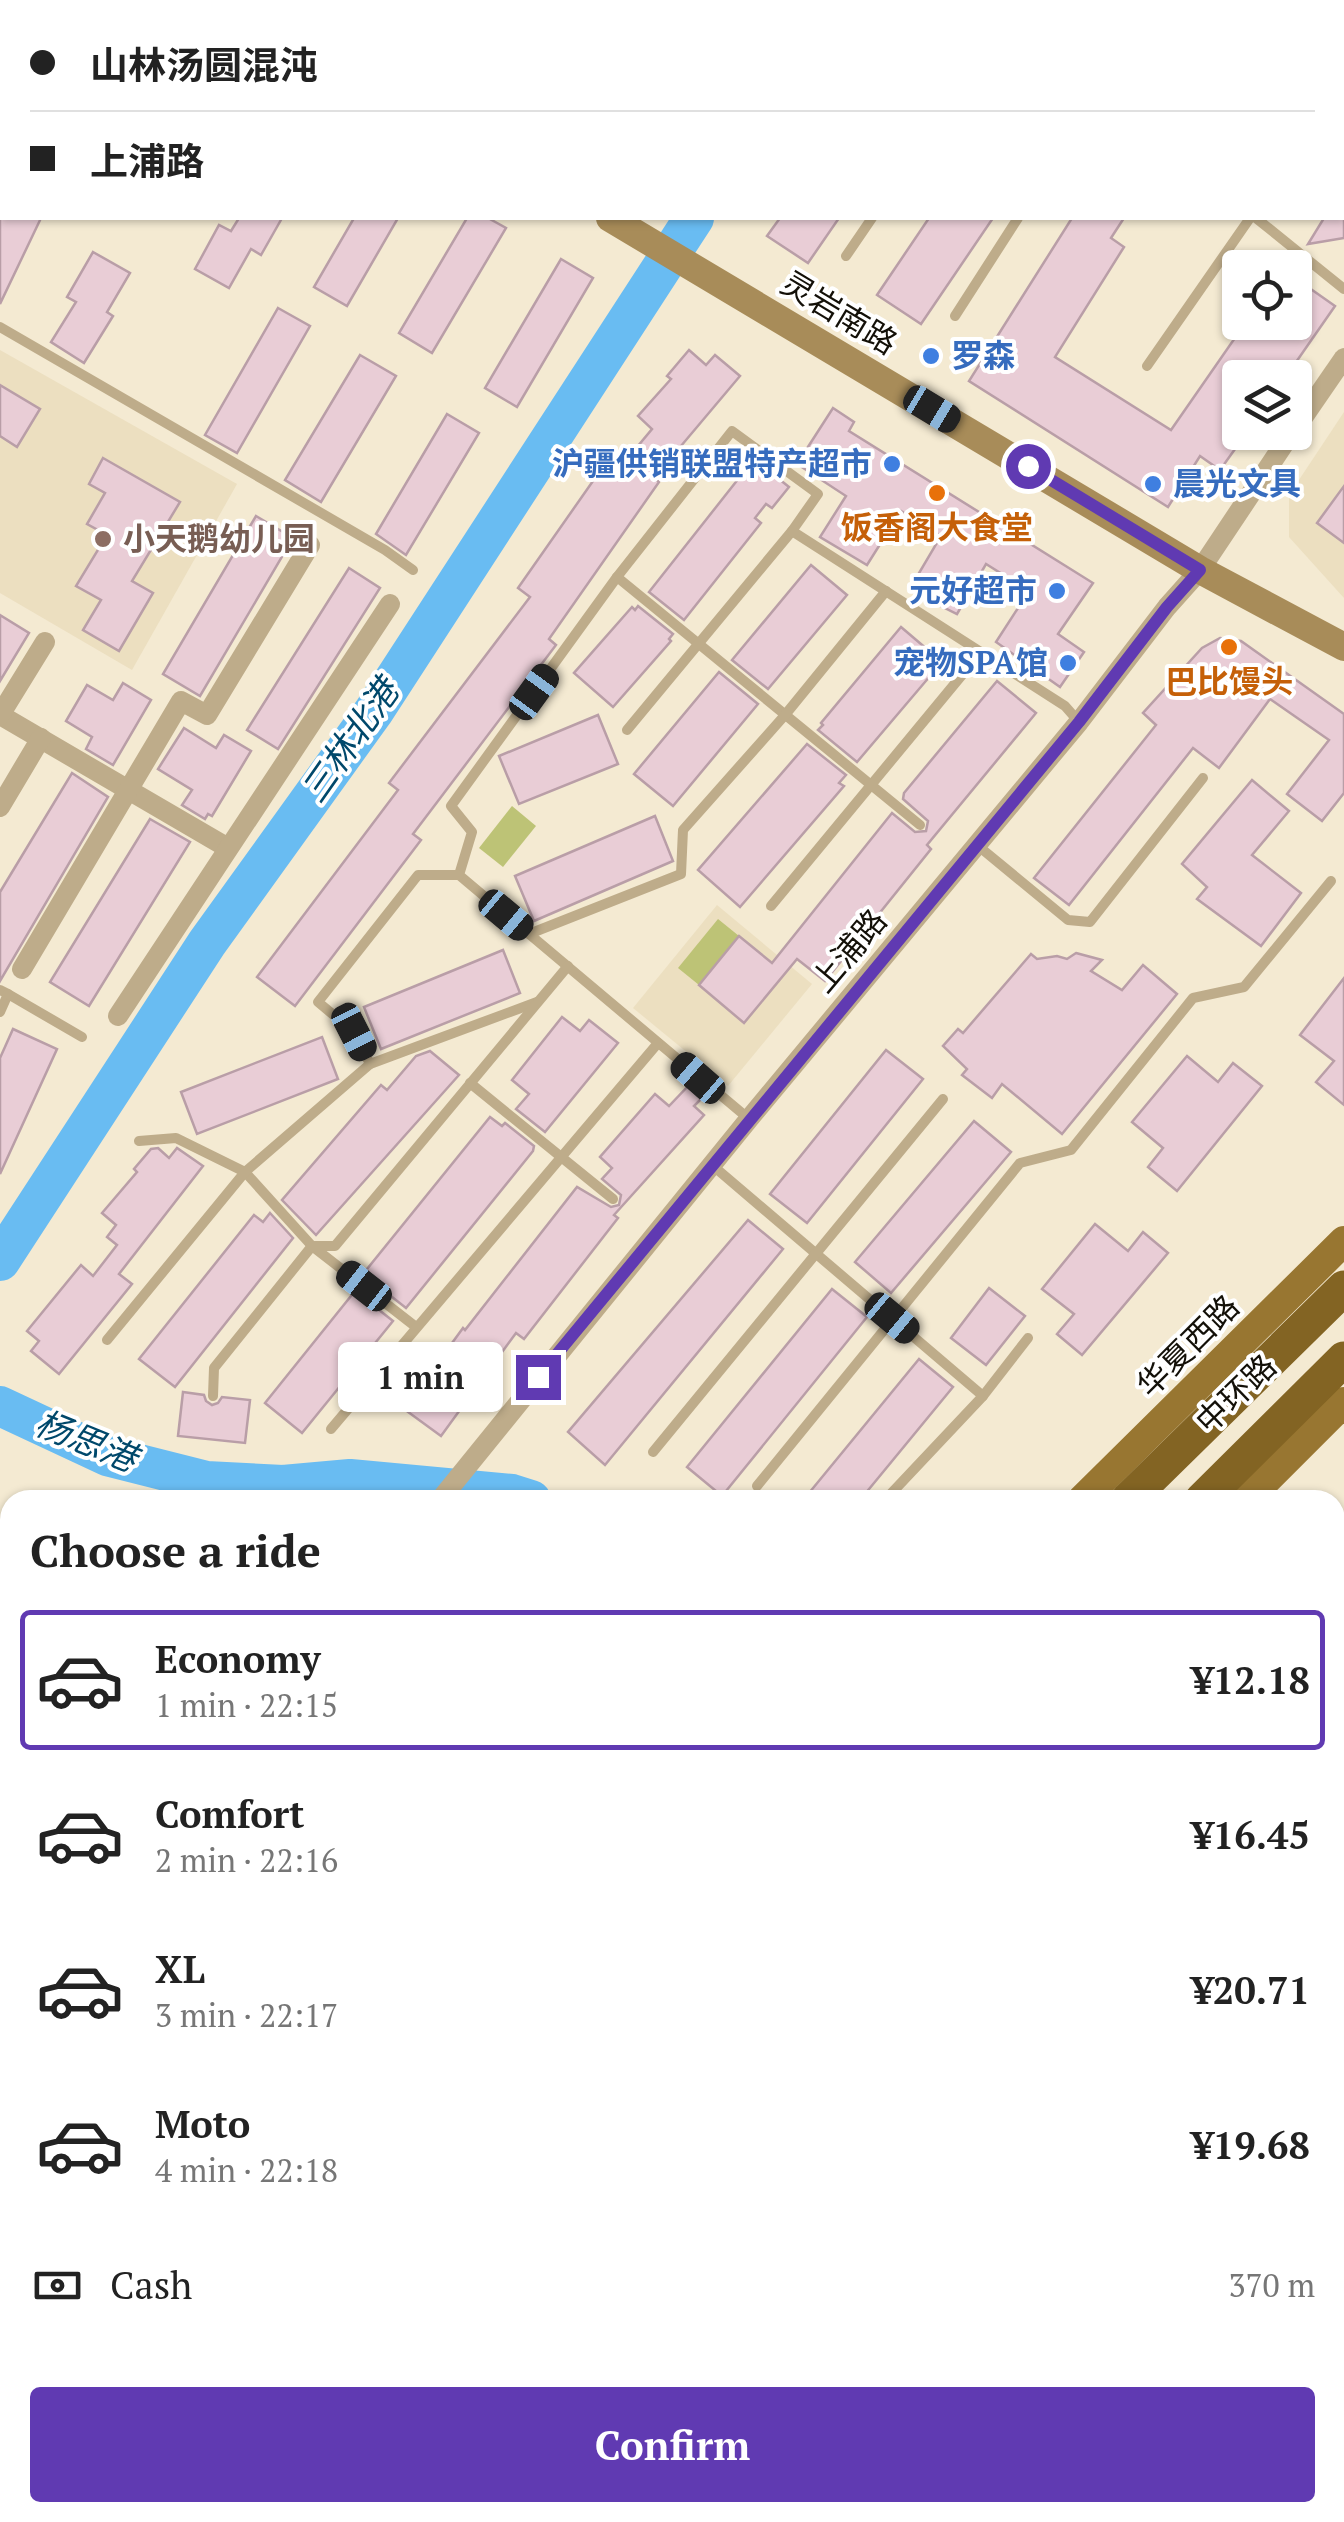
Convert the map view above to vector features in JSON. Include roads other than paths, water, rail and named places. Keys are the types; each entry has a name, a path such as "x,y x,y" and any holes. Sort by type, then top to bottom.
{"highway":[{"name":"中环路","path":"1138,1490 1344,1288"},
{"path":"1122,1490 1303,1328"},
{"name":"中环路","path":"1212,1490 1344,1359"}],"main road":[{"name":"华夏西路","path":"1092,1490 1344,1241"},
{"path":"1256,1490 1344,1402"}],"street":[{"name":"灵岩南路","path":"622,224 1200,570 1344,647"},
{"name":"上浦路","path":"1312,404 1344,358"},
{"name":"上浦路","path":"448,1490 749,1118 1079,722 1200,570 1281,450"},
{"path":"22,969 181,701 206,715 310,545"},
{"path":"118,1016 390,604"},
{"path":"45,642 0,715 228,848"},
{"path":"0,807 42,738"}],"lane":[{"path":"846,256 871,220"},
{"path":"955,316 1017,220"},
{"path":"1147,366 1252,220"},
{"path":"1256,220 1344,289"},
{"path":"0,327 368,540 413,570"},
{"path":"459,876 472,832 451,806 617,577 732,431 818,494 792,532 627,730"},
{"path":"792,532 1065,706 1079,722"},
{"path":"617,577 920,825"},
{"path":"529,934 682,874 683,830 886,592"},
{"path":"771,906 981,652"},
{"path":"977,844 1068,920 1090,922 1203,778"},
{"path":"370,1064 354,1032 318,1002 418,875 459,876 749,1118"},
{"path":"757,1486 1020,1163 1071,1150 1193,998 1244,987 1332,882"},
{"path":"312,1246 335,1246 568,966"},
{"path":"0,1012 4,992 82,1038"},
{"path":"108,1340 245,1172 370,1064 538,1002"},
{"path":"331,1429 658,1044"},
{"path":"470,1083 613,1199"},
{"path":"653,1452 944,1099"},
{"path":"138,1141 176,1138 245,1172 312,1246 416,1327"},
{"path":"712,1164 983,1396"},
{"path":"213,1396 214,1368 312,1246"},
{"path":"894,1490 983,1396 1028,1338"}],"waterway":[{"name":"三林北港","path":"0,1261 207,943 374,711 693,220"},
{"name":"杨思港","path":"0,1406 107,1456 206,1481 283,1485 350,1479 469,1490"}],"place":[{"name":"罗森","path":"931,356"},
{"name":"沪疆供销联盟特产超市","path":"892,464"},
{"name":"晨光文具","path":"1153,484"},
{"name":"饭香阁大食堂","path":"937,493"},
{"name":"小天鹅幼儿园","path":"103,539"},
{"name":"元好超市","path":"1057,591"},
{"name":"巴比馒头","path":"1229,647"},
{"name":"宠物SPA馆","path":"1068,663"}]}
